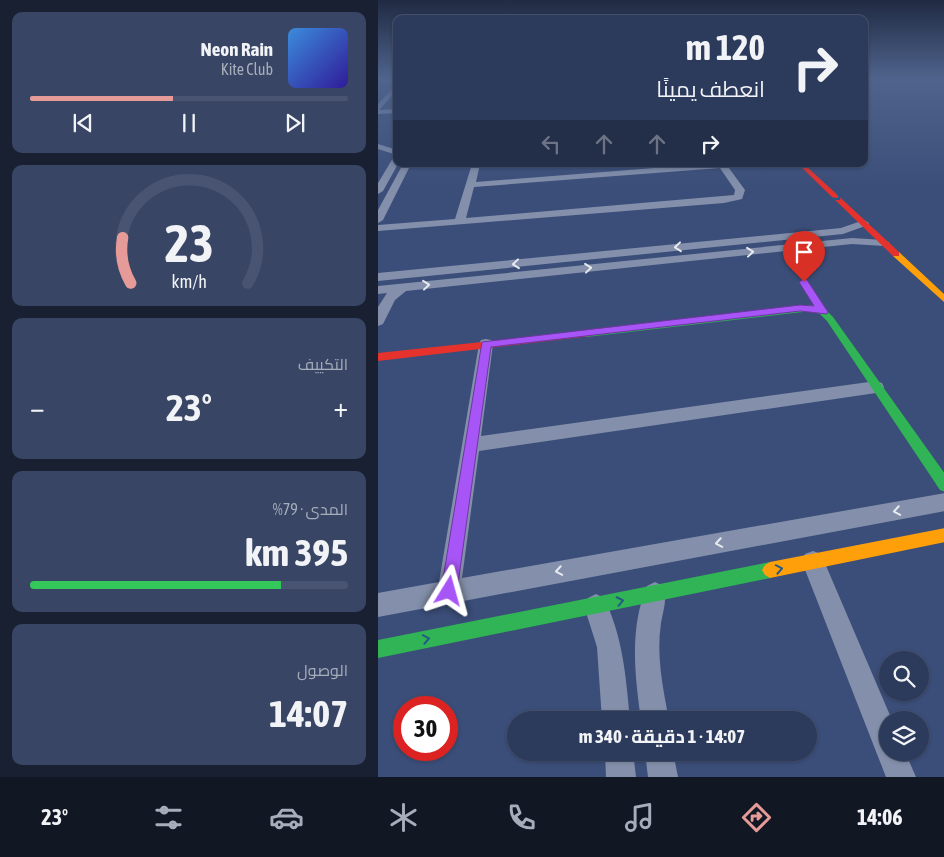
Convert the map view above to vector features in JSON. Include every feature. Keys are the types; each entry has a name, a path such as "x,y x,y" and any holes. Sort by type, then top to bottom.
{"street":[{"path":"378,146 393,155"},
{"path":"378,154 393,156"},
{"path":"378,192 393,163"},
{"path":"378,220 405,167"},
{"path":"460,222 475,167"},
{"path":"470,184 684,167"},
{"path":"378,228 724,200 739,197 740,190 724,167"},
{"path":"804,167 944,300"},
{"path":"821,167 839,184"},
{"path":"378,277 843,231 864,223"},
{"path":"378,290 852,241 884,243"},
{"path":"378,321 389,298 402,288"},
{"path":"378,357 812,308 823,312 830,319 944,486"},
{"path":"449,591 486,344"},
{"path":"471,445 876,387"},
{"path":"378,605 944,502"},
{"path":"378,649 944,535"},
{"path":"814,562 879,723"},
{"path":"654,711 646,663 646,638 649,615 655,594"},
{"path":"596,606 605,624 610,644 615,711"},
{"path":"620,761 621,777"},
{"path":"660,761 663,777"},
{"path":"895,761 901,777"}],"lane":[{"path":"804,282 823,312"}],"traffic: fast":[{"path":"586,334 812,308 823,312 830,319 945,486"},
{"path":"378,649 770,570"}],"traffic: slow":[{"path":"896,254 945,300"},
{"path":"770,570 945,535"}],"traffic: jam":[{"path":"804,167 896,254"},
{"path":"378,357 586,334"}],"route":[{"path":"449,591 486,344 800,308 812,308 823,312 804,282"}]}
